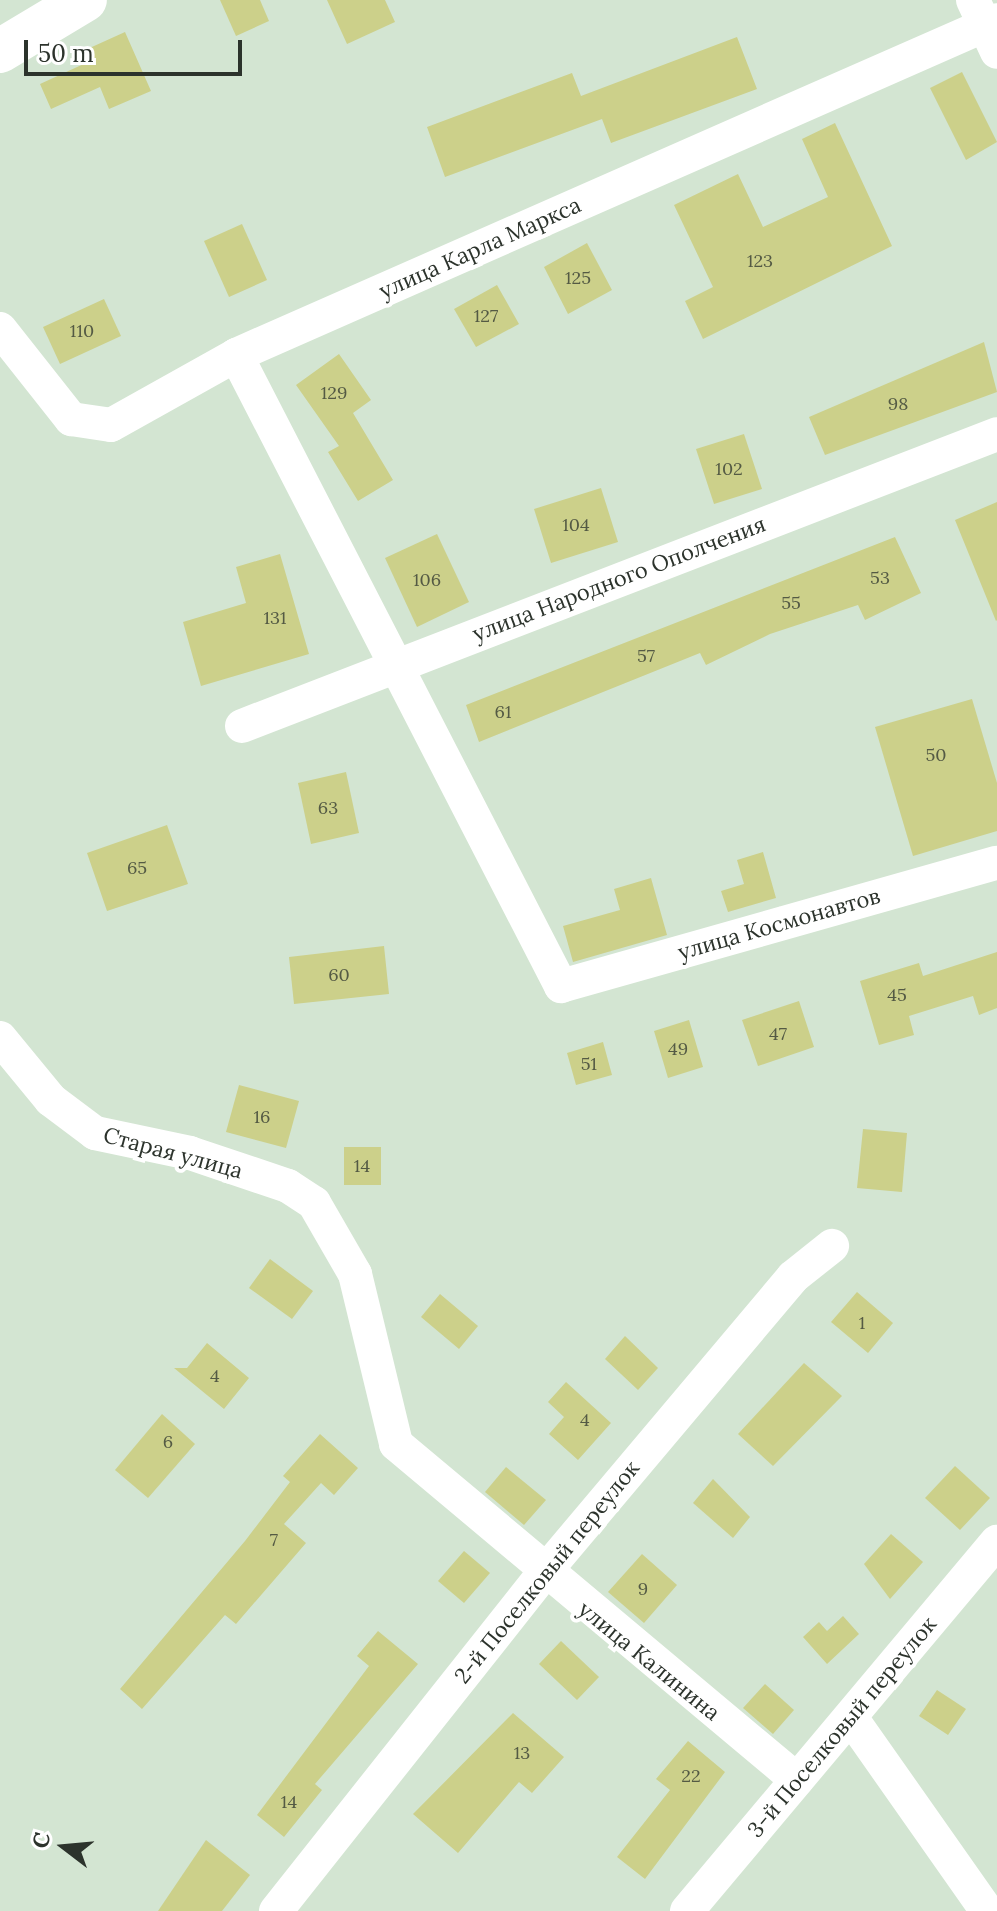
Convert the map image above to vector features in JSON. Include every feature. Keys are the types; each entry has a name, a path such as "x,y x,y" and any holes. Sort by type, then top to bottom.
{"street":[{"path":"0,51 85,0"},
{"name":"улица Карла Маркса","path":"0,329 71,419 111,425 236,355 988,24"},
{"path":"236,355 392,666"},
{"name":"улица Народного Ополчения","path":"242,726 997,434"},
{"name":"улица Космонавтов","path":"392,666 561,986 997,863"},
{"name":"Старая улица","path":"0,1038 51,1100 95,1133 190,1153 288,1186 314,1203 355,1274 396,1444"},
{"name":"2-й Поселковый переулок","path":"276,1911 543,1574 793,1277 832,1246"},
{"name":"улица Калинина","path":"396,1444 543,1574 797,1780"},
{"name":"3-й Поселковый переулок","path":"687,1911 852,1719 997,1542"},
{"path":"852,1719 987,1911"}],"building":[{"path":"220,0 260,0 269,21 236,36"},
{"path":"327,0 385,0 395,22 347,44"},
{"path":"125,32 151,91 109,109 100,87 51,109 40,84 88,62 83,51"},
{"path":"737,37 757,89 611,143 602,119 445,177 427,127 572,73 581,96"},
{"path":"962,72 997,142 966,160 930,88"},
{"path":"835,123 892,246 703,339 685,301 713,287 674,205 738,174 763,227 828,197 802,139"},
{"path":"242,224 267,280 229,297 204,241"},
{"path":"587,243 612,290 568,314 544,267"},
{"path":"497,285 519,324 476,347 454,309"},
{"path":"104,299 121,336 60,364 43,327"},
{"path":"984,342 997,392 825,455 809,417"},
{"path":"339,354 371,400 353,413 393,480 358,501 328,452 339,446 296,385"},
{"path":"744,434 762,489 714,504 696,449"},
{"path":"601,488 618,542 551,563 534,509"},
{"path":"997,502 997,620 996,621 955,520"},
{"path":"437,534 469,602 417,627 385,558"},
{"path":"895,537 921,593 865,620 858,605 770,634 706,665 700,653 479,742 466,705"},
{"path":"280,554 309,654 201,686 183,622 246,603 236,567"},
{"path":"972,699 997,783 997,831 913,856 875,727"},
{"path":"346,772 359,833 311,844 298,783"},
{"path":"167,825 188,884 107,911 87,853"},
{"path":"763,852 776,898 728,912 721,891 744,884 737,860"},
{"path":"651,878 667,935 573,962 563,926 620,910 614,889"},
{"path":"384,946 389,994 294,1004 289,957"},
{"path":"997,952 997,1008 979,1015 973,996 909,1016 914,1035 879,1045 860,981 919,963 923,976"},
{"path":"799,1001 814,1047 758,1066 742,1020"},
{"path":"689,1020 703,1067 668,1078 654,1031"},
{"path":"603,1042 612,1075 576,1085 567,1053"},
{"path":"239,1085 299,1101 286,1148 226,1132"},
{"path":"863,1129 907,1133 902,1192 857,1188"},
{"path":"344,1147 381,1147 381,1185 344,1185"},
{"path":"270,1259 313,1291 292,1319 249,1288"},
{"path":"857,1292 893,1323 868,1353 831,1322"},
{"path":"440,1294 478,1326 459,1349 421,1317"},
{"path":"625,1336 658,1368 638,1390 605,1359"},
{"path":"207,1343 249,1378 224,1409 174,1368 187,1368"},
{"path":"804,1363 842,1396 773,1466 738,1434"},
{"path":"566,1382 611,1423 578,1460 549,1434 564,1417 548,1402"},
{"path":"162,1414 195,1444 148,1498 115,1470"},
{"path":"320,1434 358,1468 334,1495 321,1483 284,1524 306,1543 236,1624 225,1615 142,1709 120,1689 245,1541 290,1482 283,1476"},
{"path":"955,1466 990,1498 960,1530 925,1498"},
{"path":"506,1467 546,1500 524,1525 485,1492"},
{"path":"713,1479 750,1517 733,1538 693,1503"},
{"path":"891,1534 923,1562 890,1599 864,1564"},
{"path":"464,1551 490,1573 464,1603 438,1581"},
{"path":"642,1554 677,1585 644,1623 608,1592"},
{"path":"843,1616 859,1634 827,1664 803,1637 819,1622 827,1631"},
{"path":"378,1631 418,1664 315,1784 322,1790 284,1837 257,1815 369,1666 357,1656"},
{"path":"561,1641 599,1677 577,1700 539,1664"},
{"path":"765,1684 794,1710 773,1734 743,1708"},
{"path":"937,1690 966,1709 948,1735 919,1716"},
{"path":"513,1713 564,1757 532,1793 519,1782 458,1853 413,1814"},
{"path":"688,1741 725,1772 645,1879 617,1857 670,1790 656,1779"},
{"path":"206,1840 250,1875 222,1911 158,1911"}]}
